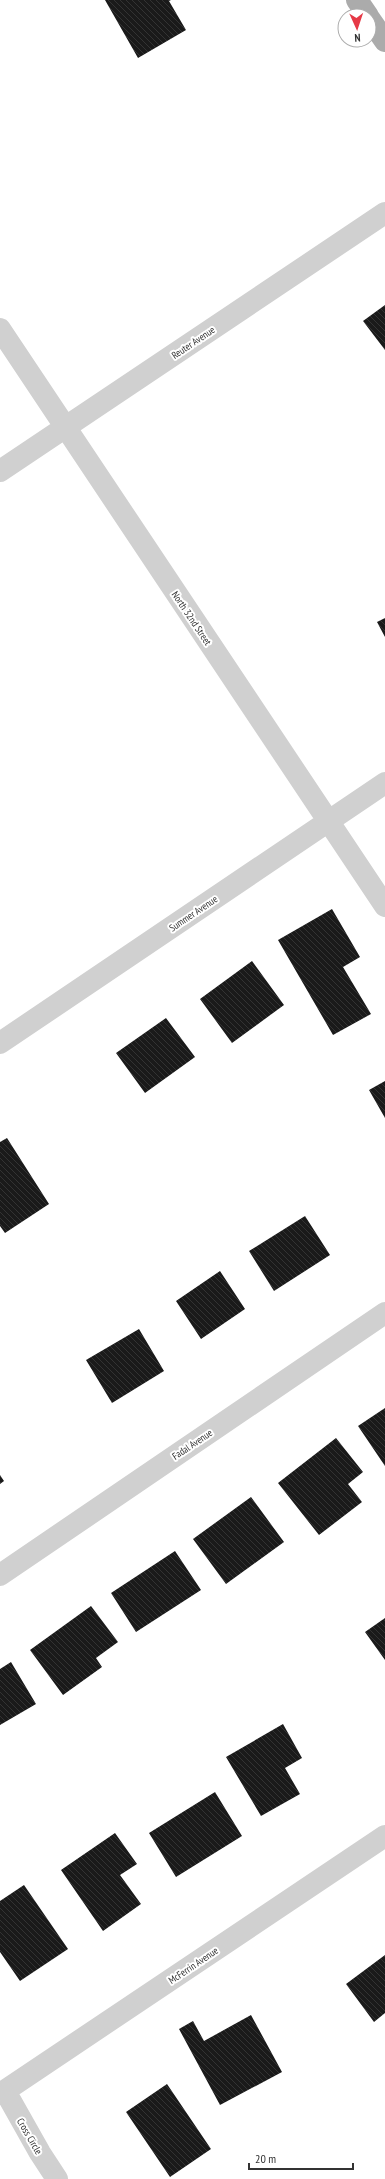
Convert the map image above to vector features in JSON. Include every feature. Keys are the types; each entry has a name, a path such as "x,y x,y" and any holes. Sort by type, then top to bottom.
{"main road":[{"path":"377,30 385,41"}],"street":[{"name":"Reuter Avenue","path":"0,471 385,213"},
{"name":"North 32nd Street","path":"0,329 385,906"},
{"name":"Summer Avenue","path":"0,1043 385,783"},
{"name":"Fadal Avenue","path":"0,1575 385,1313"},
{"name":"McFerrin Avenue","path":"3,2093 385,1836"},
{"name":"Cross Circle","path":"3,2093 57,2179"}],"building":[{"path":"105,0 171,0 169,1 186,30 138,58"},
{"path":"385,305 385,350 363,321"},
{"path":"385,618 385,637 377,622"},
{"path":"332,909 360,957 343,967 371,1014 333,1035 278,940"},
{"path":"252,961 284,1005 232,1043 200,999"},
{"path":"166,1018 195,1057 145,1093 116,1053"},
{"path":"385,1081 385,1118 369,1090"},
{"path":"7,1138 49,1204 5,1233 0,1226 0,1142"},
{"path":"305,1216 330,1255 274,1291 249,1251"},
{"path":"220,1271 245,1309 201,1339 176,1301"},
{"path":"139,1329 164,1371 112,1403 86,1360"},
{"path":"385,1408 385,1466 358,1426"},
{"path":"336,1438 363,1472 348,1484 362,1502 319,1535 278,1483"},
{"path":"0,1475 4,1481 0,1484"},
{"path":"251,1497 284,1542 226,1584 193,1539"},
{"path":"175,1551 201,1590 136,1632 111,1593"},
{"path":"91,1606 118,1642 96,1658 102,1667 63,1695 30,1650"},
{"path":"385,1618 385,1660 365,1632"},
{"path":"11,1662 36,1704 0,1725 0,1669"},
{"path":"283,1724 302,1758 285,1768 300,1794 261,1816 226,1757"},
{"path":"215,1792 242,1836 176,1877 149,1833"},
{"path":"115,1833 137,1864 120,1875 141,1904 103,1931 61,1870"},
{"path":"24,1885 68,1949 20,1981 0,1952 0,1901"},
{"path":"385,1955 385,2013 374,2022 346,1984"},
{"path":"251,2015 282,2072 220,2105 179,2029 193,2021 204,2041"},
{"path":"167,2084 211,2149 170,2177 126,2112"}]}
